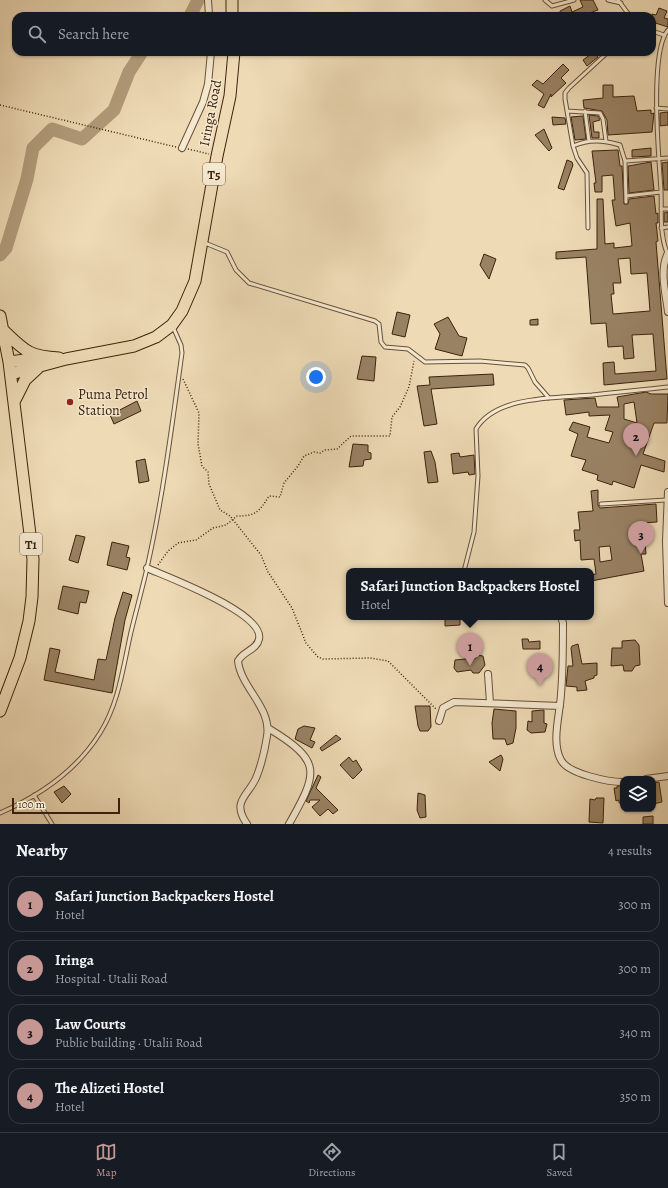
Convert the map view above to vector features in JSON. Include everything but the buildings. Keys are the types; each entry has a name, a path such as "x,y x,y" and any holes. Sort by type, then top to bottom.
{"highway":[{"path":"232,0 232,12"},
{"name":"Iringa Road","path":"172,325 190,296 195,281 217,156 230,96 234,56"},
{"name":"T1","path":"0,316 11,374 13,405 18,433 33,559 32,597 20,658 0,711"},
{"name":"T5","path":"9,362 41,362 66,359 134,346 156,337 172,325"},
{"path":"3,330 41,362 25,380 13,405"},
{"name":"T5","path":"11,374 41,362"}],"street":[{"path":"208,0 209,12"},
{"path":"182,148 203,102 208,84 211,56"},
{"path":"668,254 666,275 668,312"},
{"path":"668,492 666,500 668,603"},
{"path":"150,570 224,603 252,622 257,630 260,639 257,644 240,657 239,667 265,718 268,728 266,745 256,777 241,799 244,822"},
{"path":"561,620 563,630 557,744 558,754 562,762 571,768 600,779 620,782"},
{"path":"488,674 490,703"},
{"path":"439,721 446,706 454,702 560,706"},
{"path":"268,728 305,755 310,765 311,774 306,792 288,824"},
{"path":"656,778 668,776"}],"lane":[{"path":"545,0 552,6 574,0"},
{"path":"608,0 621,3"},
{"path":"618,0 627,12"},
{"path":"668,30 664,35 660,56 656,108 661,192 661,228 668,254"},
{"path":"656,32 664,35"},
{"path":"588,228 587,173 577,158 573,146 565,93 604,56"},
{"path":"656,108 668,108"},
{"path":"567,111 597,111 602,115 606,141"},
{"path":"585,111 589,141"},
{"path":"573,146 589,141 606,141 620,145 625,161 626,202"},
{"path":"625,161 668,158"},
{"path":"626,196 661,192"},
{"path":"661,209 668,209"},
{"path":"661,228 668,226"},
{"path":"201,242 227,252 236,270 249,283 375,321 379,324 381,342 385,346 408,349 425,362 474,361 525,365 535,382 549,398"},
{"path":"0,813 34,795 70,770 87,751 108,719 118,693 150,570 179,372 181,345 172,325"},
{"path":"465,568 474,532 478,476 476,429 487,416 497,410 523,402 549,398 668,387"},
{"path":"601,504 666,500"},
{"path":"34,795 52,824"}],"path":[{"path":"0,105 217,156"},
{"path":"150,570 173,546 185,540 196,540 213,528 226,525 237,516 245,517 257,513 269,496 280,496 284,483 304,456 314,452 320,453 325,450 336,449 351,436 390,436 392,415 400,407 409,388 412,367 417,356"},
{"path":"179,372 199,413 198,444 202,466 208,473 209,484 220,510 233,520 261,555 268,572 292,608 306,643 318,657 323,659 378,658 388,661 441,714"}],"waterway":[{"path":"192,12 198,0"},
{"path":"0,255 6,248 27,179 33,148 52,129 82,139 114,110 129,72 139,56"}],"place":[{"name":"Puma Petrol Station","path":"70,402"},
{"name":"Iringa","path":"636,456"},
{"name":"Law Courts","path":"641,554"},
{"name":"Safari Junction Backpackers Hostel","path":"470,666"},
{"name":"The Alizeti Hostel","path":"540,686"}]}
